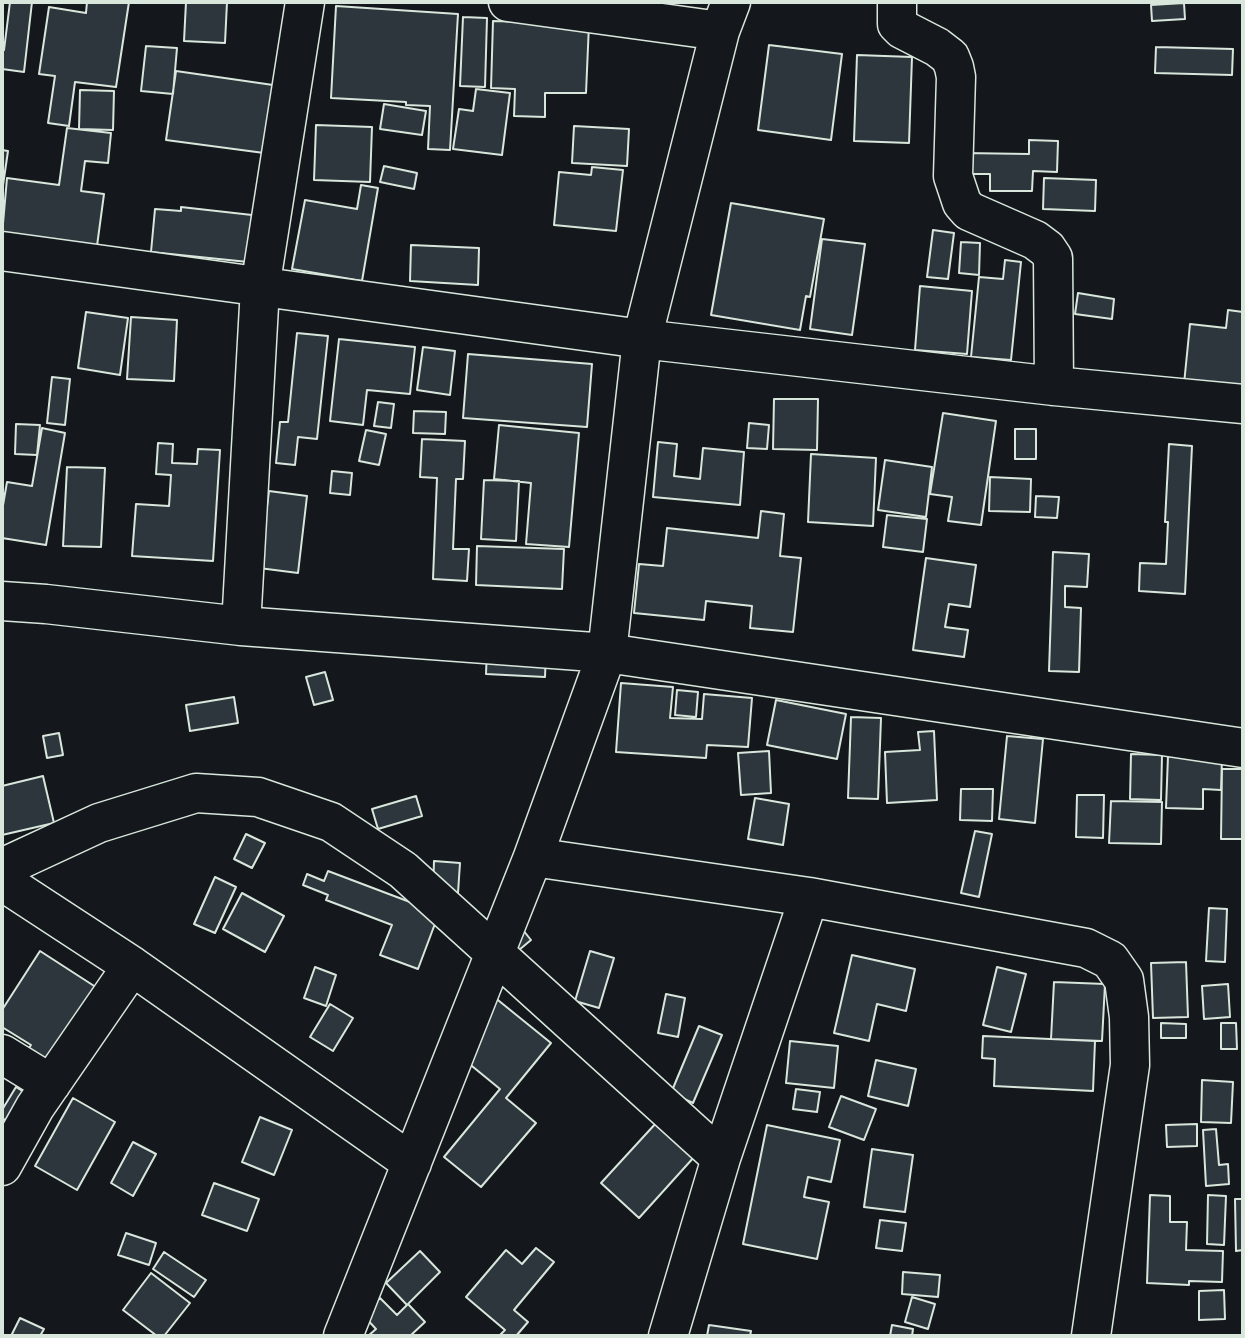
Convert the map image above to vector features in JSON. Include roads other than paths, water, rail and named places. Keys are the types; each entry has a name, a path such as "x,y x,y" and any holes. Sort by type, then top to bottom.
{"street":[{"path":"241,626 260,288 305,2"},
{"path":"343,1336 533,857 607,653 642,340 725,16 508,2"},
{"path":"897,2 897,24 937,47 950,57 954,67 953,176 962,202 969,211 1035,240 1047,249 1053,258 1054,386"},
{"path":"2,251 642,340 1054,386 1243,404"},
{"path":"2,601 241,626 607,653 1243,748"},
{"path":"2,868 99,823 196,793 258,797 331,822 402,870 721,1158"},
{"path":"533,857 809,897 1086,948 1110,960 1124,980 1129,1017 1130,1065 1091,1336"},
{"path":"2,881 132,966 412,1163"},
{"path":"668,1336 721,1158 809,897"},
{"path":"2,1166 35,1107 132,966"},
{"path":"2,1054 51,1084"}]}
